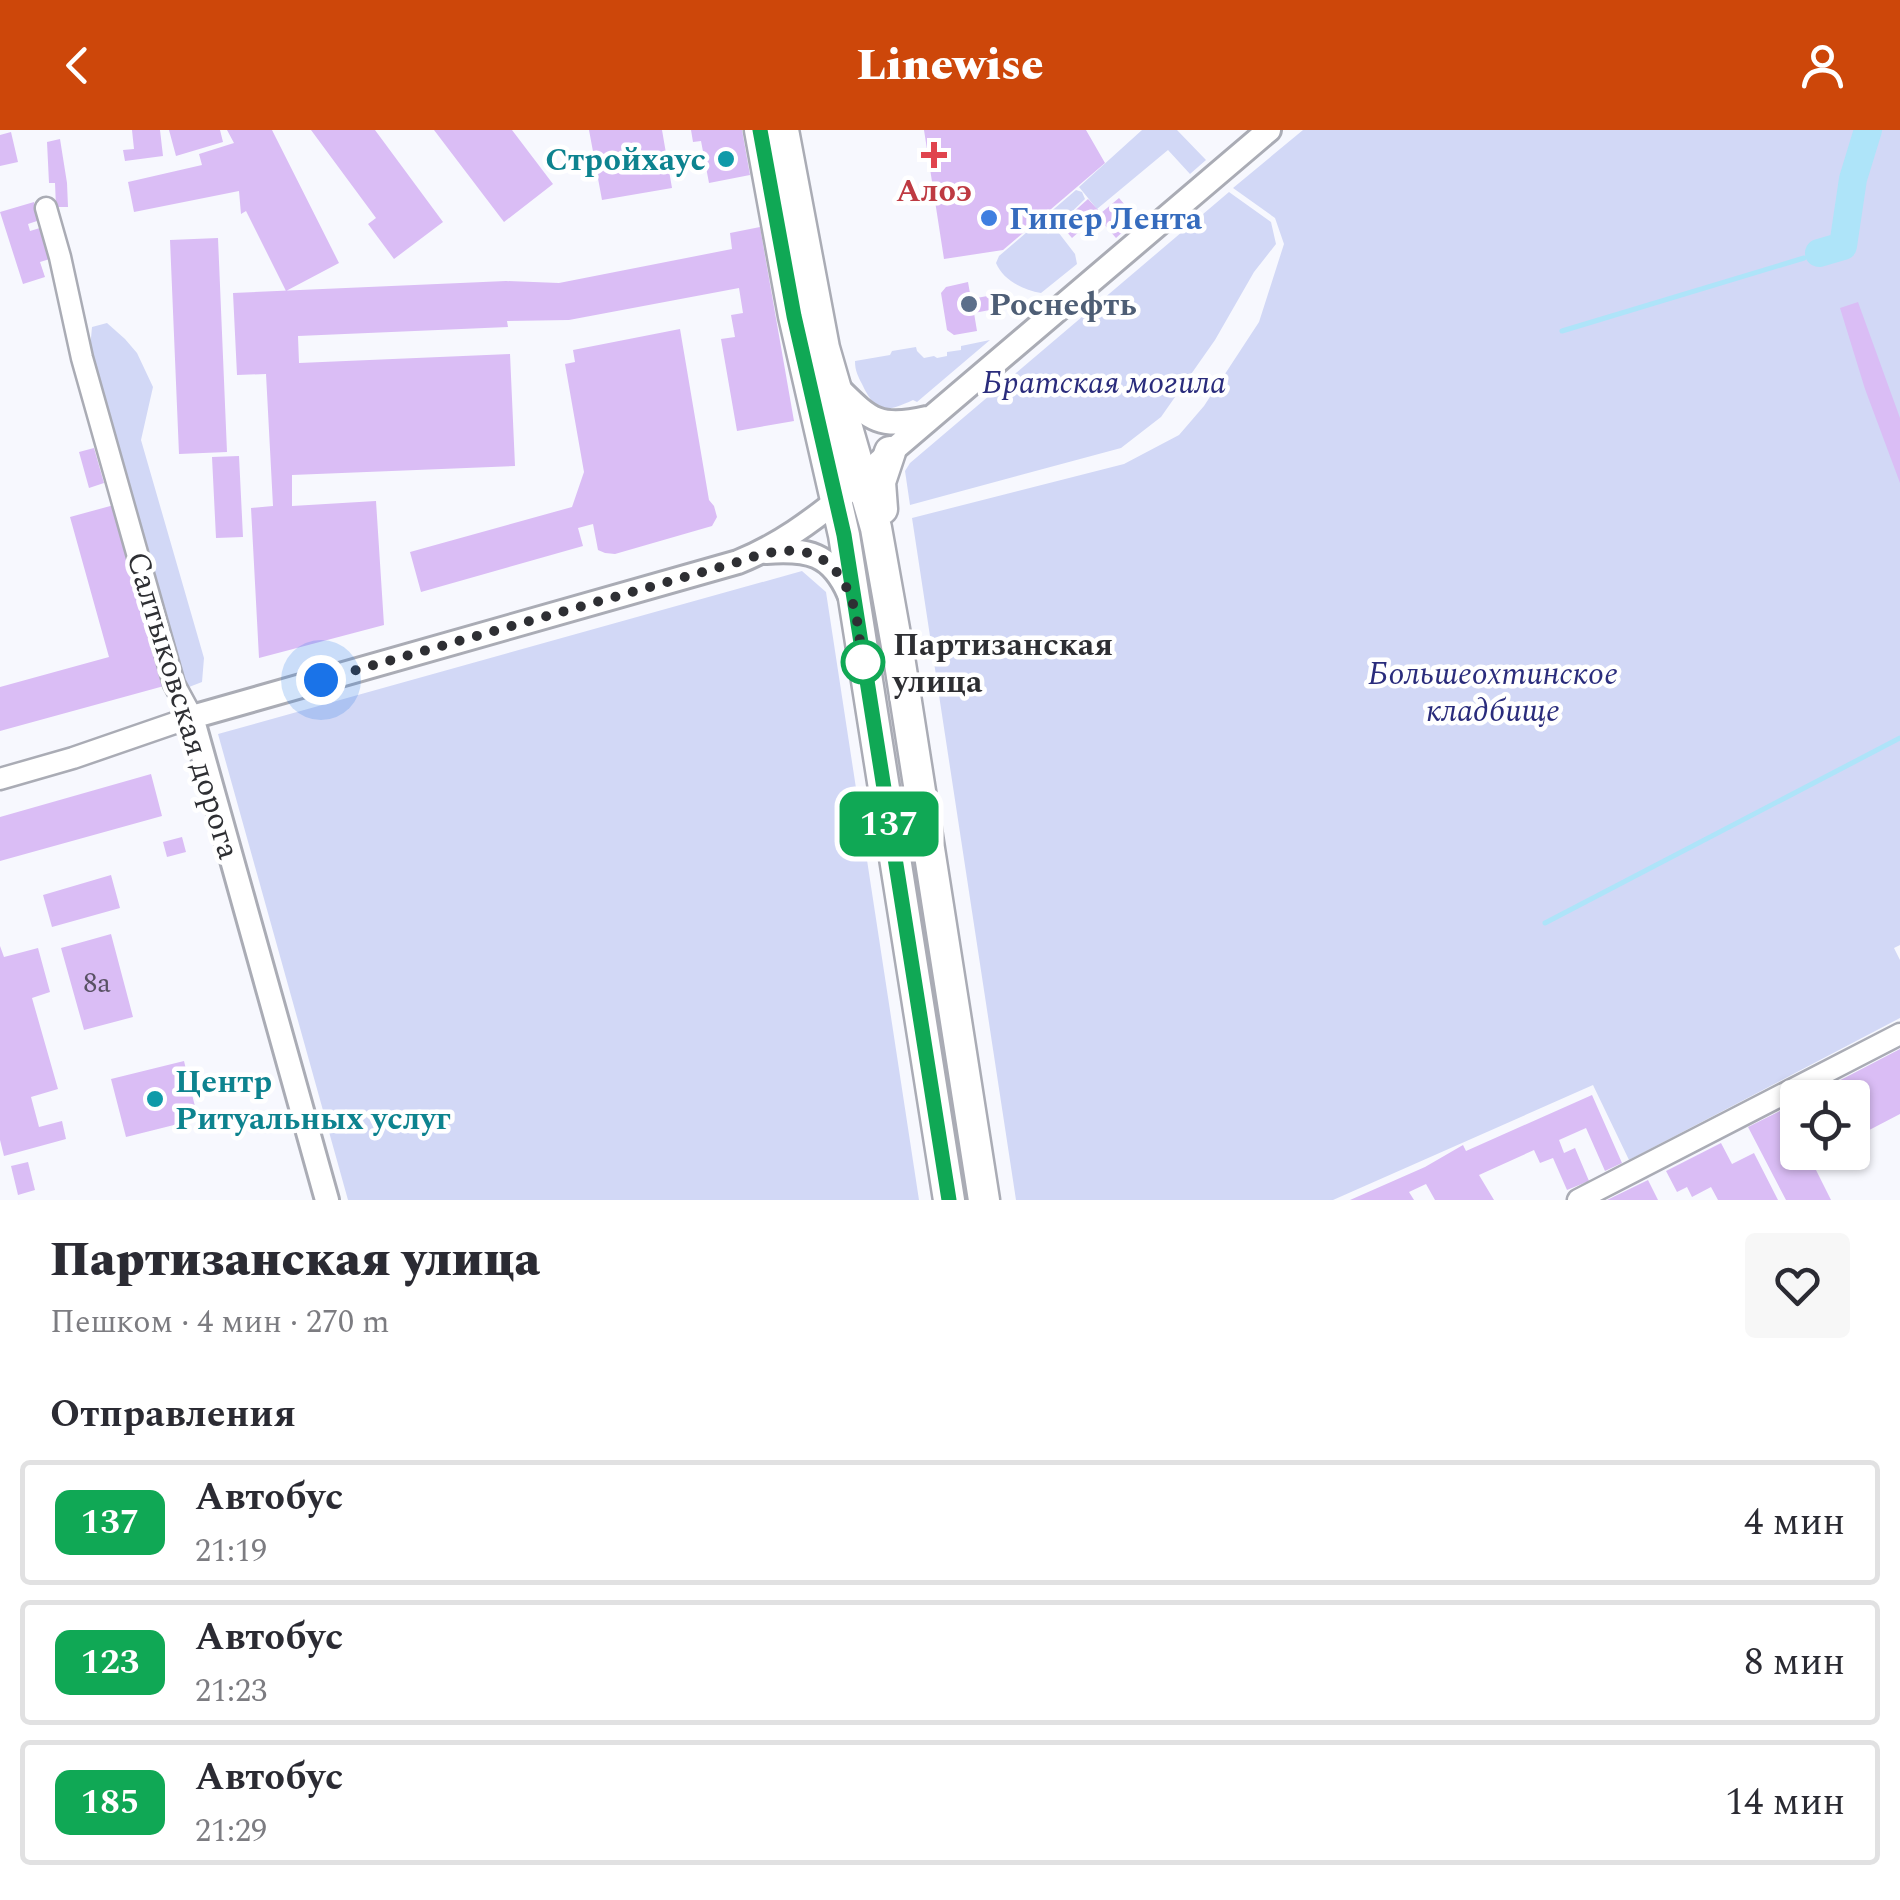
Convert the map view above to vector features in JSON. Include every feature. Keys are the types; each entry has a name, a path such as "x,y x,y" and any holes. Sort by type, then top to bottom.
{"main road":[{"path":"760,130 794,316 844,535 949,1200"},
{"path":"783,130 824,348 876,528 984,1200"},
{"path":"886,586 892,566 879,494 890,452"}],"street":[{"path":"0,779 192,718 763,552 836,501 1269,130"},
{"name":"Салтыковская дорога","path":"46,208 82,358 174,684 192,718 328,1200"},
{"path":"832,382 866,413 881,421 892,424 930,417"},
{"path":"763,552 787,550 820,556 834,567 854,604"},
{"path":"1578,1200 1900,1034"}],"green space":[{"path":"1142,130 1177,130 1206,160 1190,174 1168,150 1097,209 1079,187"},
{"name":"Большеохтинское кладбище","path":"1303,130 1900,130 1900,945 1894,948 1900,960 1900,1018 1629,1160 1593,1085 1333,1200 1016,1200 912,518 1124,464 1179,435 1204,406 1259,322 1284,244 1275,218 1233,188"},
{"path":"1076,190 1085,199 1055,228 1075,254 1077,264 1041,293 1021,287 999,269 999,256"},
{"name":"Братская могила","path":"1229,192 1271,222 1276,244 1161,417 1121,448 910,505 905,471 910,463"},
{"path":"107,323 137,353 153,387 141,440 204,658 202,682 189,687 182,674 90,349 92,327"},
{"path":"990,340 917,402 888,409 872,401 856,368 855,361 890,355 892,351 916,347 924,358 937,358 961,350 961,346"},
{"path":"802,571 826,592 919,1200 348,1200 218,734"}],"building":[{"path":"132,130 160,130 163,156 125,161 123,150 134,149"},
{"path":"169,130 220,130 223,142 176,156"},
{"path":"227,130 272,130 339,263 286,291 246,211 241,214 239,191 134,212 128,182 202,165 199,154 234,143"},
{"path":"311,130 375,130 443,222 394,259 368,224 376,218"},
{"path":"434,130 512,130 553,184 504,222"},
{"path":"589,130 662,130 672,188 602,200"},
{"name":"Стройхаус","path":"691,130 742,130 750,175 709,183 701,141 693,142"},
{"name":"Гипер Лента","path":"924,130 1086,130 1105,163 1003,250 944,259"},
{"path":"11,132 18,162 0,166 0,135"},
{"path":"60,139 68,207 56,207 55,183 49,183 47,142"},
{"path":"1119,198 1137,219 1116,238 1097,216 1072,238 1060,224 1088,199 1101,213"},
{"path":"34,202 40,220 28,224 30,231 43,227 53,258 40,262 45,277 23,284 0,212"},
{"path":"760,227 794,421 737,431 721,339 735,337 731,315 743,313 739,288 569,320 507,321 508,327 298,336 299,363 510,354 515,466 292,475 292,506 376,501 384,625 259,658 251,508 273,506 266,374 237,375 233,293 506,281 559,283 732,249 730,233"},
{"path":"218,238 227,452 179,454 170,240"},
{"name":"Роснефть","path":"968,282 971,299 993,295 995,309 974,313 977,331 954,335 947,330 941,293 946,287"},
{"path":"1858,302 1900,418 1900,483 1840,308"},
{"path":"680,329 709,500 717,517 712,526 615,554 598,550 593,524 578,528 583,546 421,592 410,552 572,507 584,472 565,364 575,362 573,350"},
{"path":"94,448 104,483 89,488 79,452"},
{"path":"239,456 243,537 216,538 212,457"},
{"path":"114,505 164,686 0,731 0,687 109,657 70,517"},
{"path":"151,774 162,816 0,861 0,817"},
{"path":"182,837 186,852 167,857 163,842"},
{"path":"111,875 120,908 52,927 43,895"},
{"path":"111,934 133,1017 84,1030 61,948"},
{"path":"0,946 4,957 38,948 50,992 32,998 58,1089 31,1097 39,1127 62,1121 66,1139 4,1156 0,1140"},
{"path":"1900,1049 1900,1114 1870,1130 1870,1080 1841,1080"},
{"name":"Центр Ритуальных услуг","path":"184,1061 198,1119 126,1137 111,1079"},
{"path":"1592,1095 1622,1163 1605,1171 1586,1128 1559,1140 1564,1153 1575,1148 1589,1181 1567,1190 1553,1158 1540,1163 1534,1150 1479,1175 1494,1200 1435,1200 1426,1184 1409,1192 1414,1200 1350,1200 1425,1167 1463,1145 1466,1151"},
{"path":"1780,1111 1780,1170 1816,1170 1831,1200 1786,1200 1748,1127"},
{"path":"1721,1143 1732,1164 1754,1153 1778,1200 1718,1200 1711,1187 1692,1197 1687,1187 1677,1192 1666,1171"},
{"path":"28,1162 35,1190 18,1195 11,1166"},
{"path":"1648,1180 1658,1200 1607,1200"}],"waterway":[{"path":"1819,253 1843,246 1853,179 1868,130"},
{"path":"1562,331 1804,258"},
{"path":"1545,923 1900,738"}],"bus line":[{"name":"137","path":"760,130 794,316 844,535 949,1200"}],"place":[{"name":"Алоэ","path":"934,155"},
{"name":"Стройхаус","path":"726,159"},
{"name":"Гипер Лента","path":"989,218"},
{"name":"Роснефть","path":"969,304"},
{"name":"Партизанская улица","path":"863,662"},
{"name":"Центр Ритуальных услуг","path":"155,1099"}],"route":[{"path":"321,680 763,552 787,550 820,556 834,567 854,604 863,662"}]}
